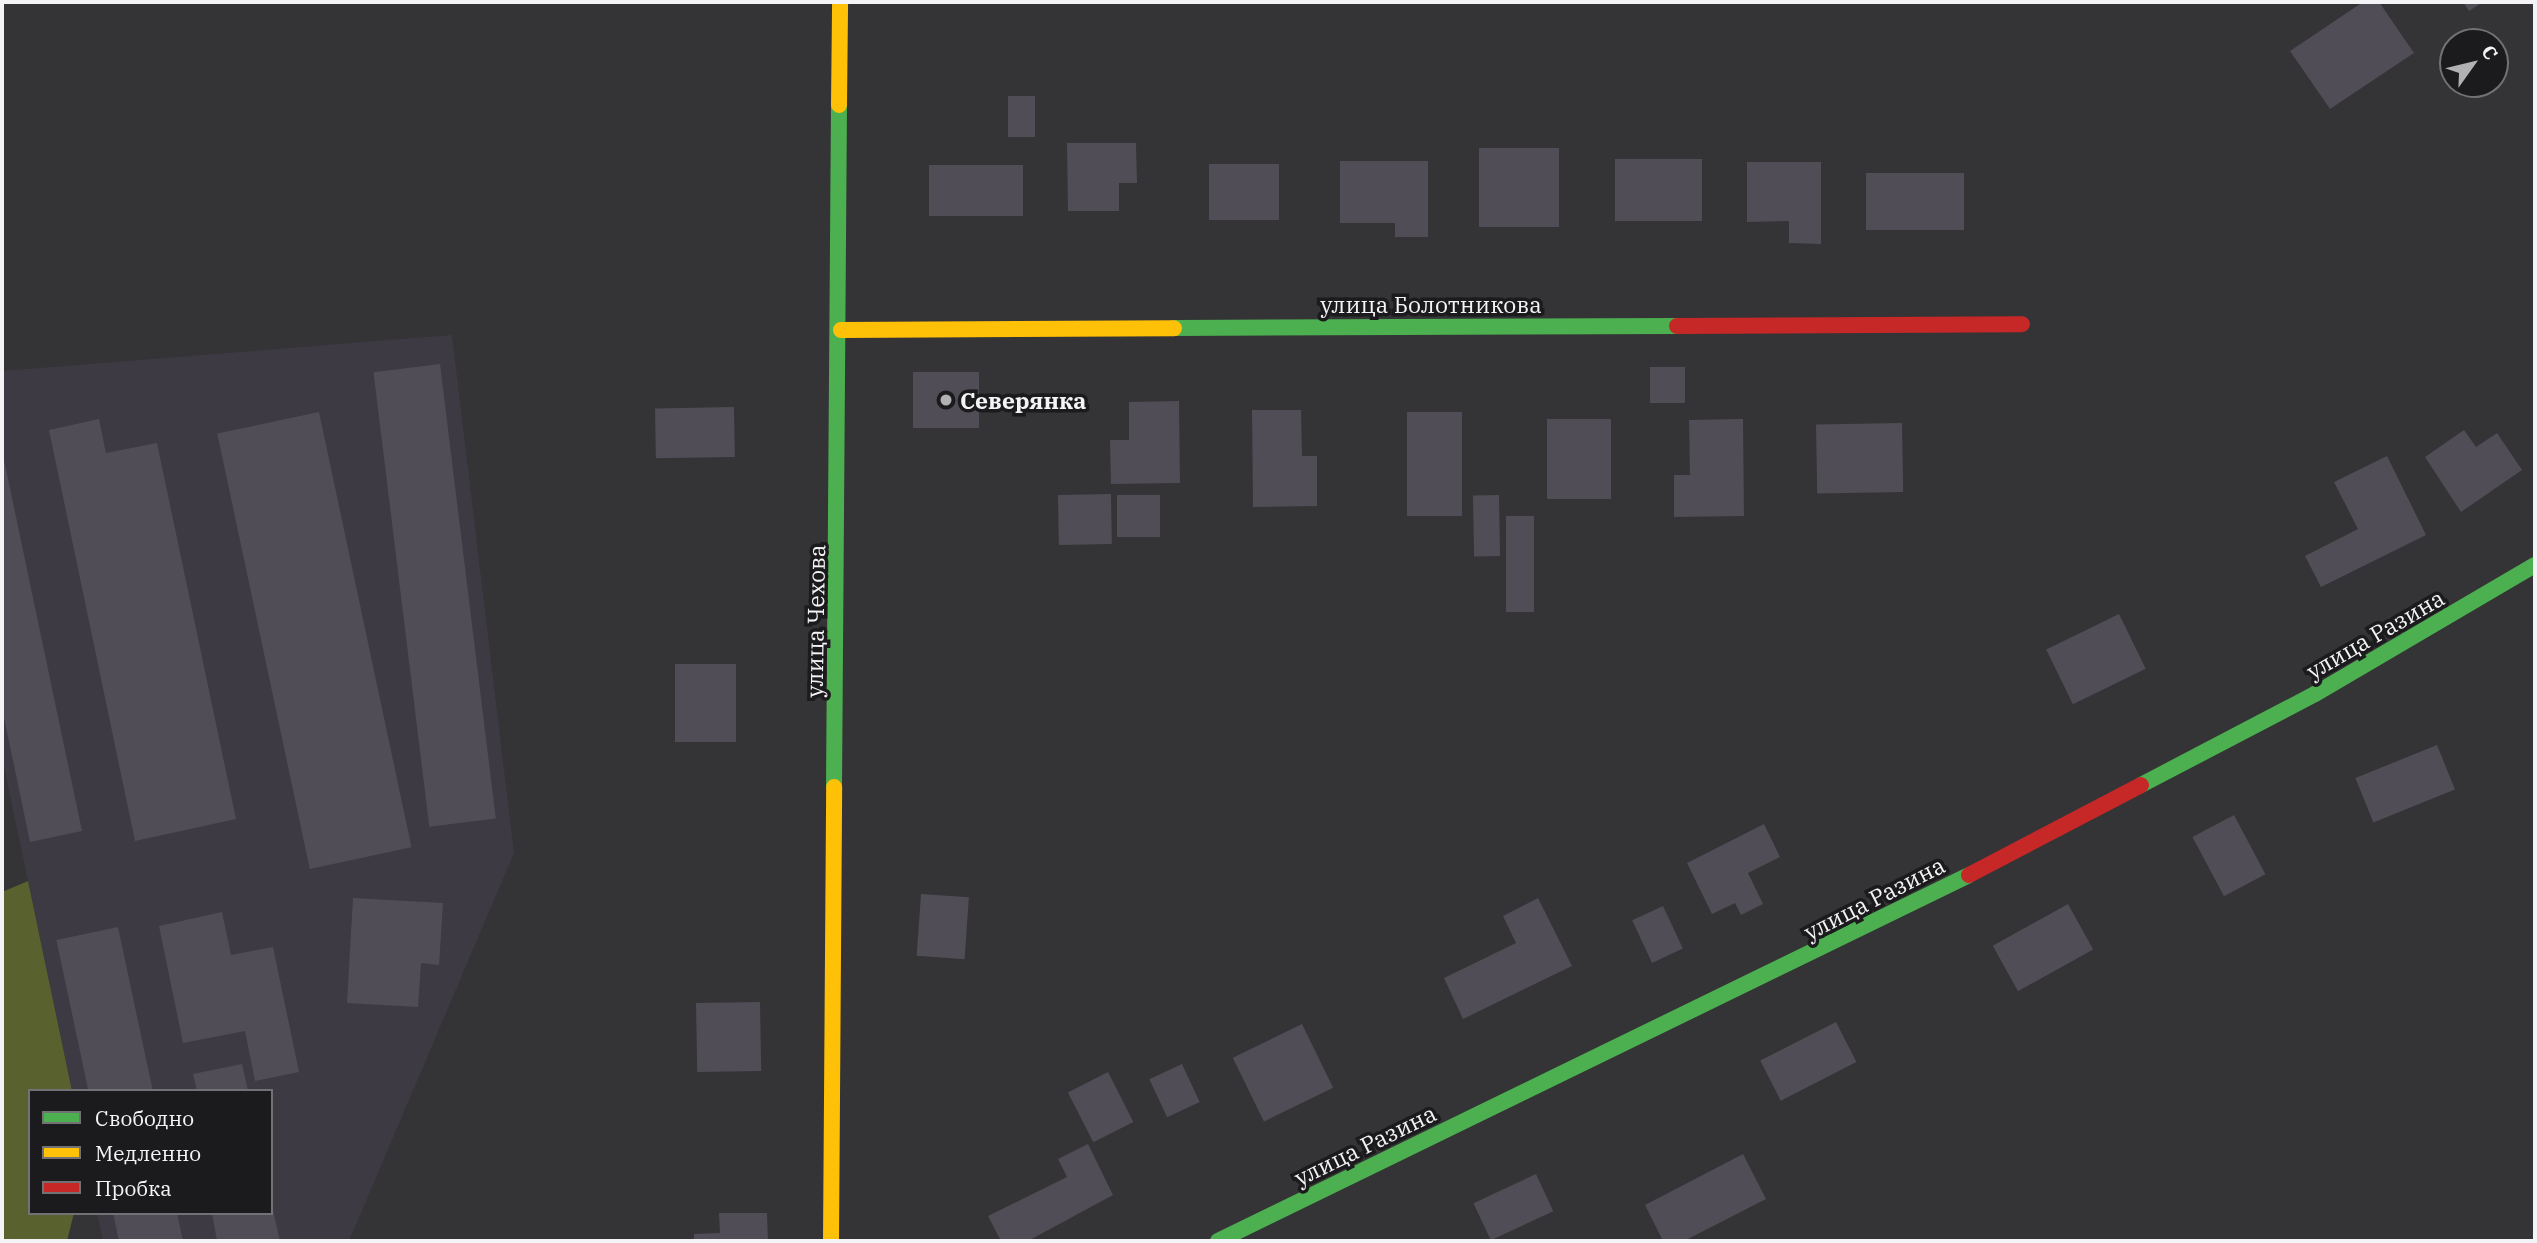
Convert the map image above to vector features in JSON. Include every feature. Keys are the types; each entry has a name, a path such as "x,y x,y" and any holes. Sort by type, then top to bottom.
{"street":[{"name":"улица Чехова","path":"831,1241 841,330 840,2"},
{"name":"улица Болотникова","path":"841,330 2022,324"},
{"name":"улица Разина","path":"1218,1241 1832,945 2315,694 2535,565"}],"shaded area":[{"path":"452,335 514,853 349,1241 103,1241 97,1215 273,1215 273,1089 72,1089 2,757 2,371"}],"green space":[{"path":"28,881 72,1089 28,1089 28,1215 74,1215 67,1241 2,1241 2,892"}],"building":[{"path":"2363,2 2379,2 2414,53 2330,109 2290,51"},
{"path":"2463,2 2483,2 2469,11"},
{"path":"1008,96 1035,96 1035,137 1008,137"},
{"path":"1067,143 1136,143 1137,183 1119,183 1119,211 1068,211"},
{"path":"1479,148 1559,148 1559,227 1479,227"},
{"path":"1615,159 1702,159 1702,221 1615,221"},
{"path":"1340,161 1428,161 1428,237 1395,237 1395,223 1340,223"},
{"path":"1747,162 1821,162 1821,244 1789,243 1789,221 1747,222"},
{"path":"1209,164 1279,164 1279,220 1209,220"},
{"path":"929,165 1023,165 1023,216 929,216"},
{"path":"1866,173 1964,173 1964,230 1866,230"},
{"path":"440,364 496,819 429,827 373,372"},
{"path":"1650,367 1685,367 1685,403 1650,403"},
{"name":"Северянка","path":"913,372 979,372 979,428 913,428"},
{"path":"1179,401 1180,483 1111,484 1110,440 1129,440 1129,402"},
{"path":"734,407 735,457 656,458 655,408"},
{"path":"1252,410 1301,410 1302,456 1317,456 1317,506 1253,507"},
{"path":"319,412 412,847 310,869 217,434"},
{"path":"1407,412 1462,412 1462,516 1407,516"},
{"path":"99,419 106,453 157,443 236,819 135,841 49,430"},
{"path":"1547,419 1611,419 1611,499 1547,499"},
{"path":"1743,419 1744,516 1674,517 1674,475 1690,475 1689,420"},
{"path":"1902,423 1903,492 1817,493 1816,425"},
{"path":"2464,430 2476,447 2497,433 2522,470 2461,512 2425,457"},
{"path":"3,455 82,831 30,842 2,708"},
{"path":"2387,456 2426,535 2321,587 2305,556 2358,529 2334,482"},
{"path":"1111,494 1112,544 1059,545 1058,495"},
{"path":"1117,495 1160,495 1160,537 1117,537"},
{"path":"1473,495 1499,495 1500,556 1474,556"},
{"path":"1506,516 1534,516 1534,612 1506,612"},
{"path":"2119,614 2146,669 2073,704 2046,650"},
{"path":"675,664 736,664 736,742 675,742"},
{"path":"2437,745 2455,790 2373,822 2355,778"},
{"path":"2234,815 2265,874 2224,896 2193,837"},
{"path":"1764,824 1780,857 1748,873 1763,904 1741,915 1735,903 1712,914 1687,863"},
{"path":"921,894 969,897 965,959 917,956"},
{"path":"353,898 443,903 439,965 421,963 418,1007 347,1003"},
{"path":"1538,898 1572,966 1463,1019 1444,978 1516,943 1503,916"},
{"path":"2068,904 2093,949 2018,991 1993,946"},
{"path":"1663,906 1683,949 1652,963 1632,920"},
{"path":"222,912 231,955 273,947 299,1072 255,1081 245,1031 183,1043 159,926"},
{"path":"118,927 152,1089 88,1089 56,940"},
{"path":"760,1002 761,1071 697,1072 696,1003"},
{"path":"1836,1022 1856,1062 1781,1101 1760,1061"},
{"path":"1302,1024 1333,1088 1264,1122 1233,1058"},
{"path":"242,1064 248,1089 197,1089 193,1074"},
{"path":"1182,1064 1200,1102 1167,1117 1149,1079"},
{"path":"1108,1072 1133,1122 1093,1142 1068,1092"},
{"path":"1088,1144 1113,1195 1028,1241 1001,1241 988,1216 1067,1177 1058,1159"},
{"path":"1743,1154 1766,1199 1684,1241 1663,1241 1645,1205"},
{"path":"1536,1174 1553,1211 1491,1240 1473,1203"},
{"path":"273,1210 280,1241 217,1241 212,1215 273,1215"},
{"path":"719,1213 767,1213 768,1241 694,1241 694,1234 720,1233"},
{"path":"113,1215 177,1215 183,1241 119,1241"}],"traffic: fast":[{"path":"834,787 839,105"},
{"path":"1174,328 1677,326"},
{"path":"2141,785 2315,694 2535,565"},
{"path":"1218,1241 1969,875"}],"traffic: slow":[{"path":"839,105 840,2"},
{"path":"841,330 1174,328"},
{"path":"831,1241 834,787"}],"traffic: jam":[{"path":"1677,326 2022,324"},
{"path":"1969,875 2141,785"}],"place":[{"name":"Северянка","path":"946,400"}]}
